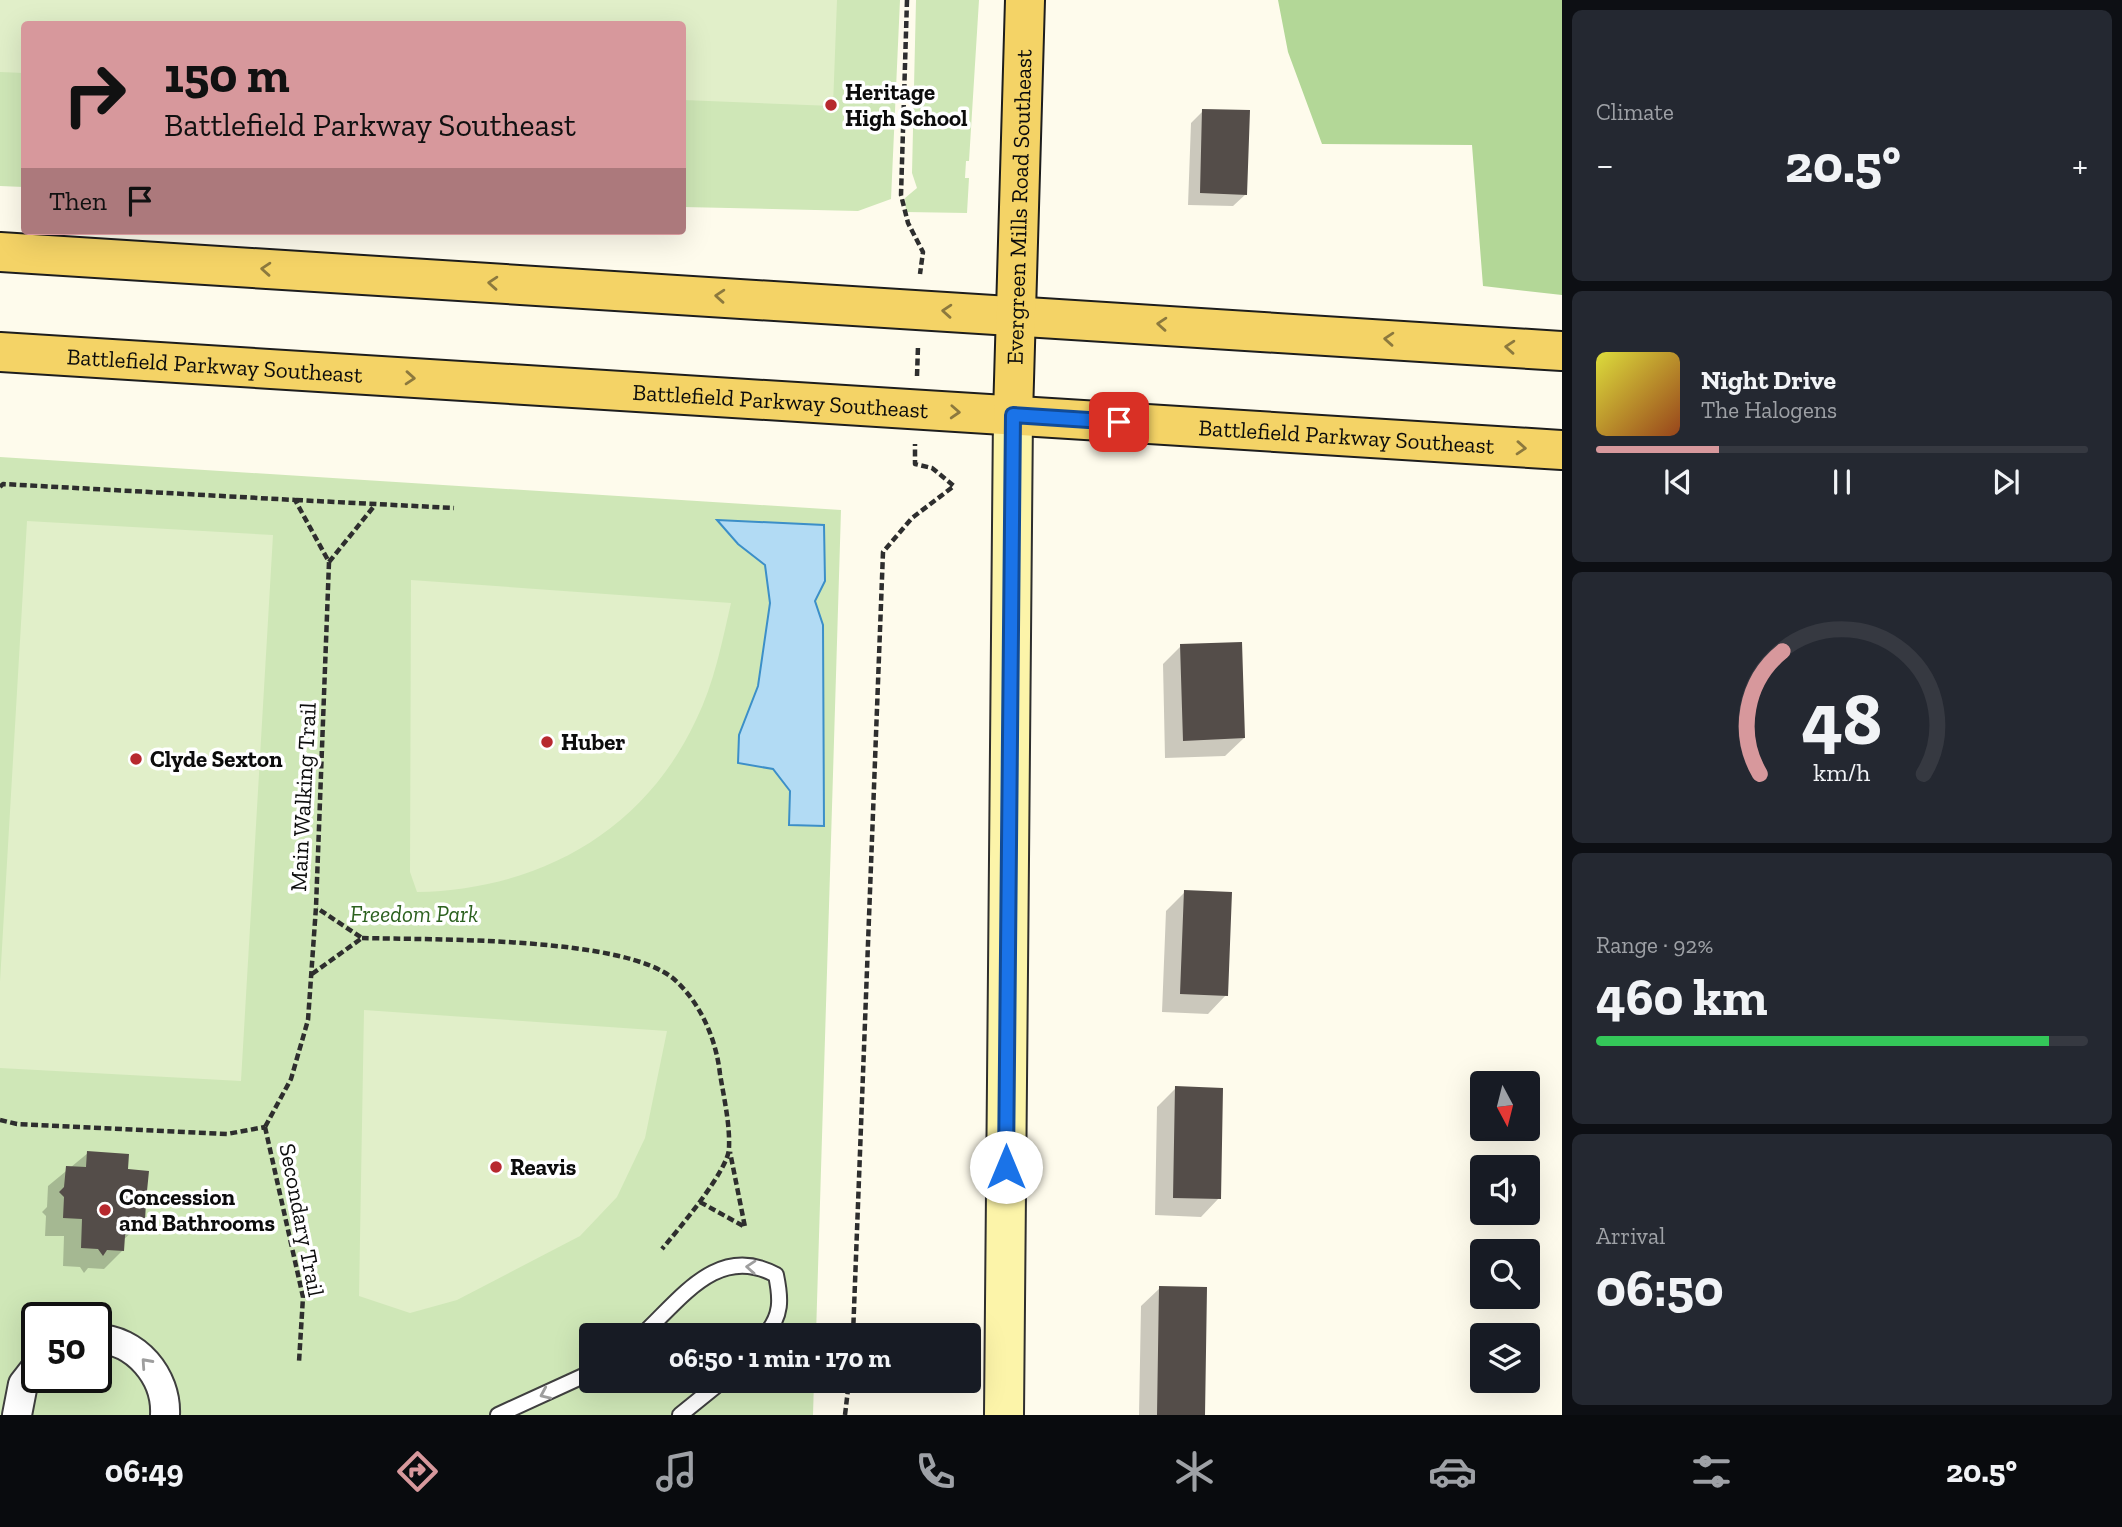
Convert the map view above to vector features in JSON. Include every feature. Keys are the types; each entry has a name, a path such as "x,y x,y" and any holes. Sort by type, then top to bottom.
{"main road":[{"name":"Evergreen Mills Road Southeast","path":"1013,415 1025,0"},
{"path":"0,252 1562,351"},
{"name":"Battlefield Parkway Southeast","path":"0,352 1562,450"},
{"path":"1004,1415 1013,415"}],"street":[{"path":"112,1342 136,1352 153,1369 166,1400 165,1415"},
{"path":"17,1415 21,1393"}],"lane":[{"path":"655,1323 710,1271 758,1265 776,1275 781,1300 775,1323"},
{"path":"498,1415 579,1378"},
{"path":"680,1415 707,1393"}],"path":[{"path":"853,1323 883,552 912,518 954,486 932,468 915,464 923,252 908,223 901,195 907,0"},
{"path":"1,485 454,508"},
{"path":"295,500 329,562 375,504"},
{"name":"Main Walking Trail","path":"265,1127 291,1079 308,1020 316,907 329,562"},
{"path":"316,907 362,938 541,944 639,960 674,979 699,1008 718,1057 730,1151 746,1227 700,1202"},
{"path":"312,974 362,938"},
{"path":"0,1120 17,1125 227,1134 265,1127"},
{"name":"Secondary Trail","path":"265,1127 303,1297 299,1362"},
{"path":"662,1249 700,1202 730,1151"},
{"path":"845,1415 848,1393"}],"green space":[{"name":"Heritage High School","path":"0,0 900,0 891,199 858,211 686,207 686,21 21,21 21,187 0,186"},
{"path":"0,0 837,0 833,106 686,100 686,21 21,21 21,73 0,72"},
{"path":"916,0 979,0 969,161 966,161 965,178 969,178 967,213 906,212 905,198 917,188 912,173"},
{"path":"1278,0 1562,0 1562,295 1483,286 1472,145 1322,144 1288,52"},
{"name":"Freedom Park","path":"0,457 841,510 816,1323 579,1323 579,1393 814,1393 813,1415 0,1415"},
{"name":"Clyde Sexton","path":"27,521 273,535 241,1081 0,1068 0,982"},
{"name":"Huber","path":"411,580 731,603 713,677 696,720 674,759 647,794 617,823 582,847 545,866 504,880 462,889 417,892 410,872"},
{"name":"Reavis","path":"364,1010 667,1031 645,1138 617,1197 580,1236 457,1300 410,1313 359,1296"}],"water":[{"path":"717,520 824,525 825,581 815,601 823,625 824,826 789,825 790,791 773,769 738,763 739,735 758,686 770,603 765,565 738,544"}],"building":[{"path":"1202,109 1250,110 1247,195 1200,193"},
{"path":"1242,642 1245,738 1183,741 1180,644"},
{"path":"1184,890 1232,892 1228,996 1180,994"},
{"path":"1175,1086 1223,1088 1221,1199 1173,1198"},
{"name":"Concession and Bathrooms","path":"87,1151 129,1154 128,1169 149,1171 147,1191 152,1196 146,1201 145,1222 126,1221 124,1251 107,1250 103,1256 98,1249 81,1248 82,1219 63,1218 64,1197 59,1192 64,1187 66,1166 86,1167"},
{"path":"1159,1286 1207,1287 1205,1415 1157,1415"}],"place":[{"name":"Heritage High School","path":"831,105"},
{"name":"Huber","path":"547,742"},
{"name":"Clyde Sexton","path":"136,759"},
{"name":"Reavis","path":"496,1167"},
{"name":"Concession and Bathrooms","path":"105,1210"}],"route":[{"path":"1006,1167 1013,415 1119,422"}]}
